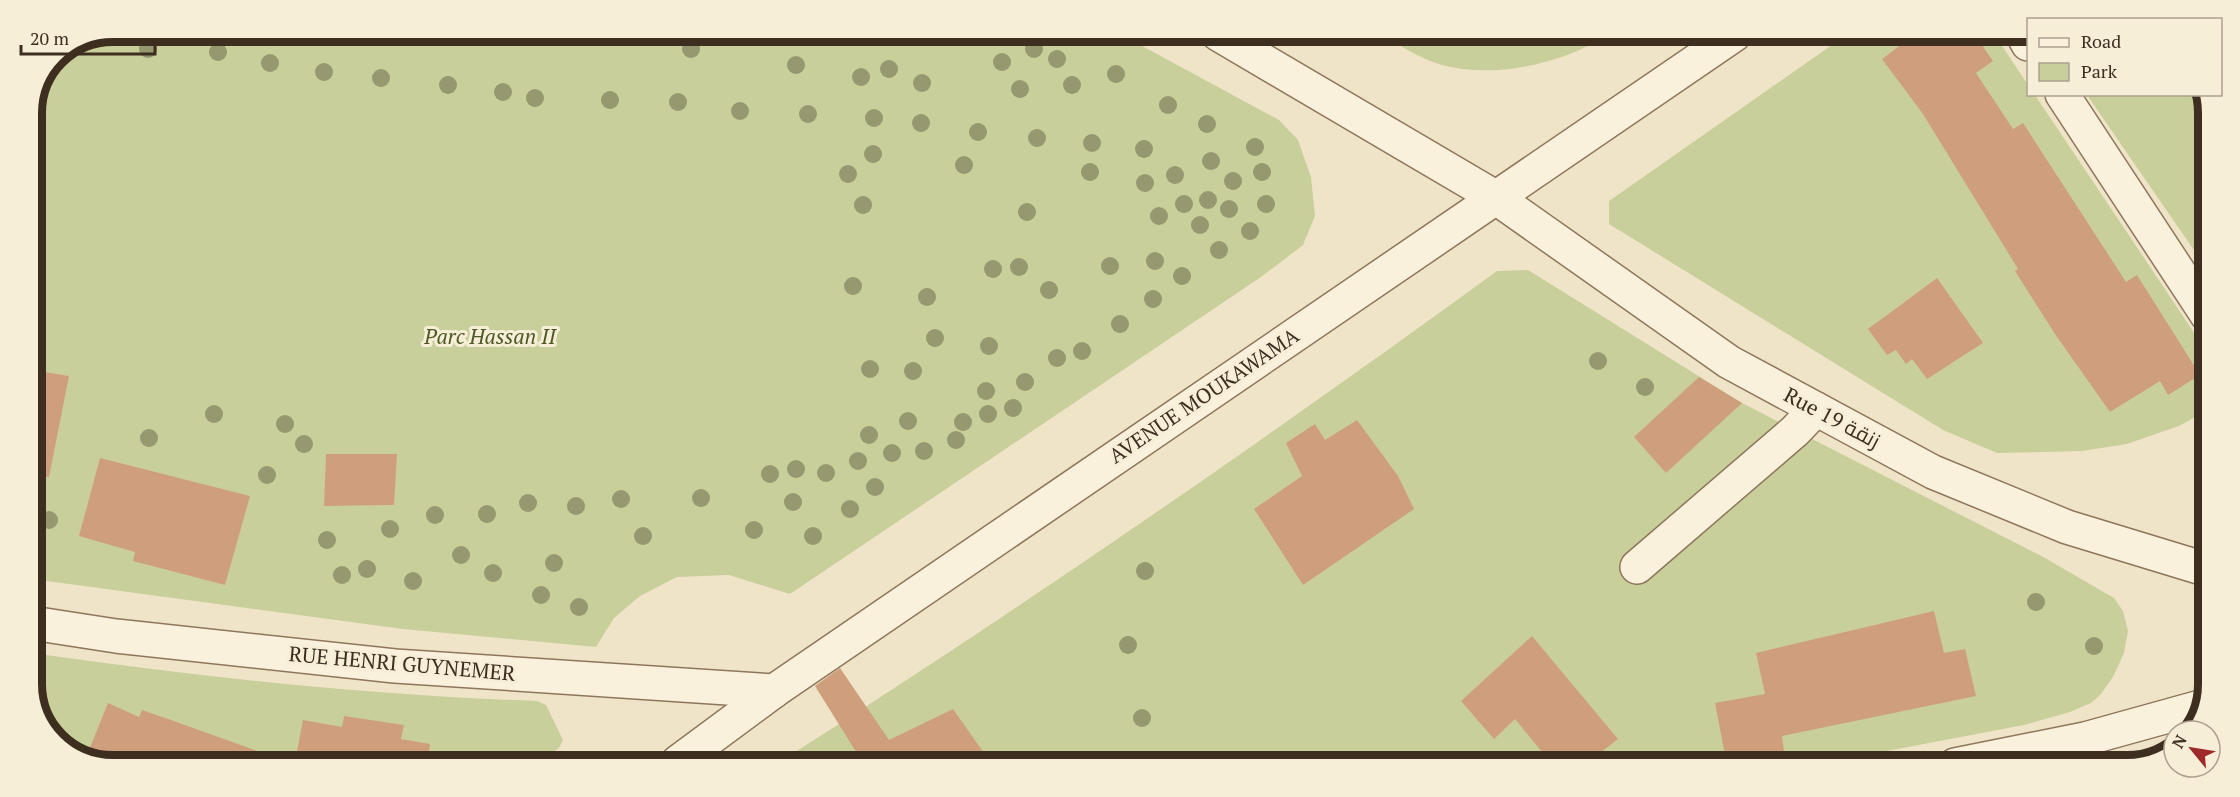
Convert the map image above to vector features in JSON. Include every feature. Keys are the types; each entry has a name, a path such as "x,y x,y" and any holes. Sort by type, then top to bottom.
{"street":[{"name":"Rue 19 زنقة","path":"1232,42 1495,197 1729,362 1943,476 2067,527 2198,566"},
{"name":"AVENUE MOUKAWAMA","path":"687,755 774,691 1495,197 1715,42"},
{"path":"2063,96 2198,301"},
{"path":"1637,567 1795,431 1816,409"},
{"name":"RUE HENRI GUYNEMER","path":"42,625 116,636 395,666 774,691"},
{"path":"2005,755 2085,739 2193,709"}],"green space":[{"name":"Parc Hassan II","path":"113,42 1135,42 1279,120 1298,140 1311,177 1315,216 1303,245 1261,277 790,594 729,575 677,577 640,596 614,618 596,647 403,629 42,580 43,99 47,86 63,63 86,47"},
{"path":"1394,42 1594,42 1549,61 1505,69 1462,69 1442,65"},
{"path":"1836,42 2000,42 2027,83 2027,96 2036,96 2198,339 2198,415 2179,426 2127,444 2082,451 1997,453 1943,430 1609,224 1609,201"},
{"path":"2088,96 2196,96 2198,109 2198,256"},
{"path":"1528,270 1742,403 2045,558 2114,598 2123,611 2128,631 2124,653 2113,677 2101,694 2091,703 2070,712 2024,725 1866,755 790,755 1141,523 1497,271"},
{"path":"42,654 158,670 347,690 537,701 546,705 563,740 559,748 548,755 99,754 70,740 52,719 43,698"}],"building":[{"path":"1905,42 1980,42 1993,61 1976,73 2013,129 2023,123 2126,282 2137,275 2198,372 2198,376 2168,395 2160,381 2110,412 2055,334 2015,271 2018,269 1923,114 1882,59"},
{"path":"1937,278 1983,343 1927,379 1912,359 1906,364 1896,350 1887,355 1868,329"},
{"path":"42,372 69,376 49,477 42,477"},
{"path":"1699,377 1742,403 1666,473 1634,437"},
{"path":"1357,420 1398,476 1414,509 1303,585 1254,509 1302,476 1286,443 1315,424 1325,440"},
{"path":"326,454 397,454 394,505 324,506"},
{"path":"100,458 250,496 225,585 133,561 135,552 79,536"},
{"path":"1934,611 1944,653 1965,649 1976,696 1782,736 1784,755 1725,755 1715,703 1765,694 1756,653"},
{"path":"1532,636 1618,739 1598,755 1545,755 1515,719 1494,739 1461,701"},
{"path":"840,668 889,740 953,709 985,755 858,755 815,686"},
{"path":"108,703 139,717 142,710 268,755 113,755 89,750"},
{"path":"344,716 404,725 401,739 430,744 429,755 296,755 303,720 342,727"}]}
